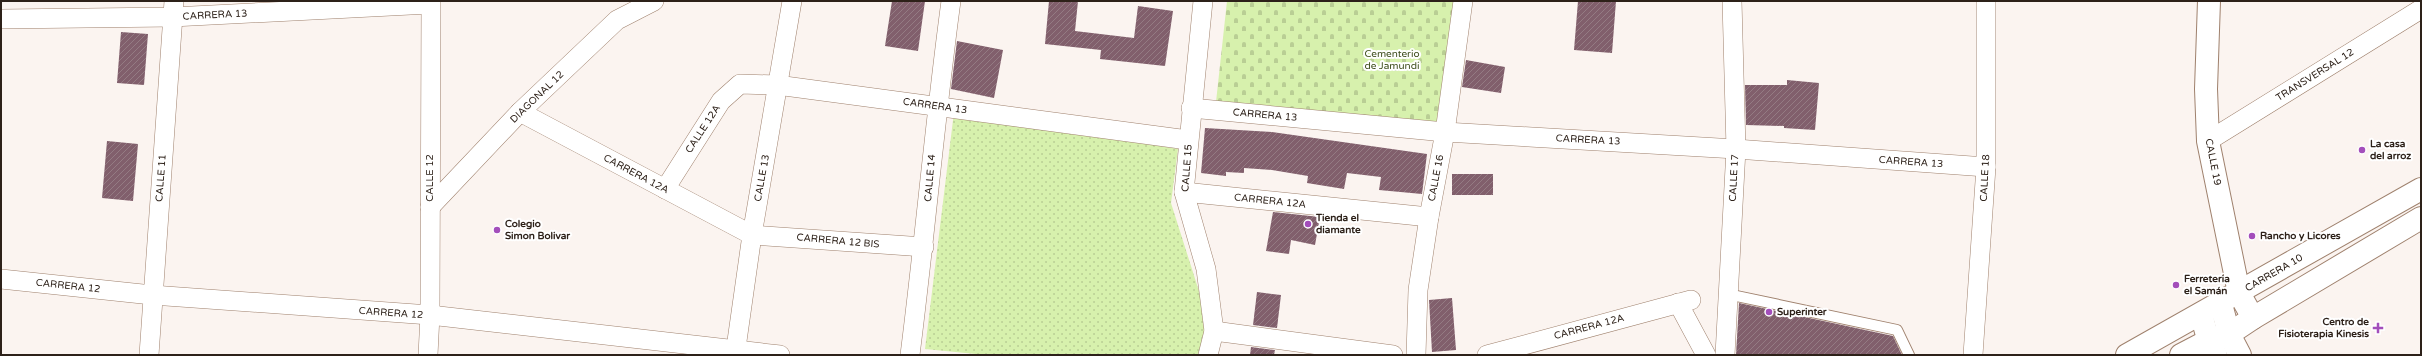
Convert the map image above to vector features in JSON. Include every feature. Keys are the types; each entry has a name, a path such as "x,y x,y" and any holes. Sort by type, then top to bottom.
{"main road":[{"name":"CALLE 19","path":"2209,1 2206,89 2208,141 2230,298 2229,334 2240,355"},
{"name":"CARRERA 10","path":"2127,355 2421,189"},
{"path":"2181,355 2212,349 2229,334 2253,318 2421,218"},
{"name":"CALLE 19","path":"2230,298 2253,318"},
{"path":"2201,314 2212,349"}],"street":[{"name":"DIAGONAL 12","path":"430,207 520,112 616,20 654,1"},
{"name":"CALLE 13","path":"735,353 752,235 792,1"},
{"name":"CALLE 14","path":"910,355 924,247 937,106 951,1"},
{"name":"CALLE 15","path":"1204,1 1191,108 1184,192 1206,268 1214,331 1208,355"},
{"name":"CALLE 16","path":"1416,355 1418,290 1429,218 1445,132 1464,1"},
{"name":"CALLE 17","path":"1725,355 1727,294 1736,149 1732,1"},
{"name":"CALLE 18","path":"1973,355 1986,167 1986,1"},
{"name":"CARRERA 13","path":"1,19 173,9 429,2"},
{"name":"CALLE 12","path":"428,355 430,315 429,2"},
{"name":"CALLE 11","path":"149,355 173,9"},
{"name":"TRANSVERSAL 12","path":"2208,141 2421,9"},
{"name":"CALLE 12A","path":"665,189 722,101 740,84 778,85"},
{"name":"CARRERA 13","path":"778,85 1188,140"},
{"name":"CARRERA 13","path":"1191,108 1445,132 1736,149 1986,167"},
{"name":"CARRERA 12A","path":"520,112 752,235"},
{"name":"CARRERA 12A","path":"1184,192 1429,218"},
{"name":"CARRERA 12 BIS","path":"752,235 924,247"},
{"name":"CARRERA 12","path":"1,279 152,296 430,315 735,353 780,355"},
{"name":"CARRERA 12A","path":"1487,355 1684,302 1706,355"},
{"path":"1214,331 1393,355"}],"lane":[{"path":"1727,294 1896,330 1909,355"}],"green space":[{"name":"Cementerio de Jamundi","path":"1227,1 1460,1 1446,125 1216,102"},
{"path":"954,112 1178,149 1171,203 1211,329 1204,355 986,355 925,349"}],"building":[{"path":"892,1 925,1 918,51 885,46"},
{"path":"1049,1 1078,1 1075,31 1134,38 1138,6 1173,11 1165,66 1100,59 1101,50 1045,44"},
{"path":"1578,1 1616,1 1612,53 1574,50"},
{"path":"121,32 148,34 144,85 117,83"},
{"path":"957,41 1003,50 994,98 951,89"},
{"path":"1466,60 1505,67 1501,93 1462,87"},
{"path":"1787,80 1819,83 1815,130 1784,128 1784,126 1746,125 1745,85 1787,85"},
{"path":"1205,128 1272,132 1427,154 1422,194 1379,190 1381,177 1347,173 1344,189 1307,183 1308,176 1272,170 1244,168 1244,173 1226,172 1226,176 1201,173"},
{"path":"107,141 138,144 133,201 102,198"},
{"path":"1452,174 1493,174 1493,195 1452,195"},
{"path":"1273,212 1320,217 1315,245 1291,240 1289,254 1266,251"},
{"path":"1257,292 1281,295 1277,328 1253,325"},
{"path":"1452,298 1456,350 1432,352 1429,300"},
{"name":"Superinter","path":"1739,303 1893,336 1902,355 1736,355"},
{"path":"1251,347 1275,350 1274,355 1250,355"}],"place":[{"name":"La casa del arroz","path":"2362,150"},
{"name":"Tienda el diamante","path":"1308,224"},
{"name":"Colegio Simon Bolivar","path":"497,230"},
{"name":"Rancho y Licores","path":"2252,236"},
{"name":"Ferreteria el Samán","path":"2176,285"},
{"name":"Superinter","path":"1769,312"},
{"name":"Centro de Fisioterapia Kinesis","path":"2378,328"}]}
